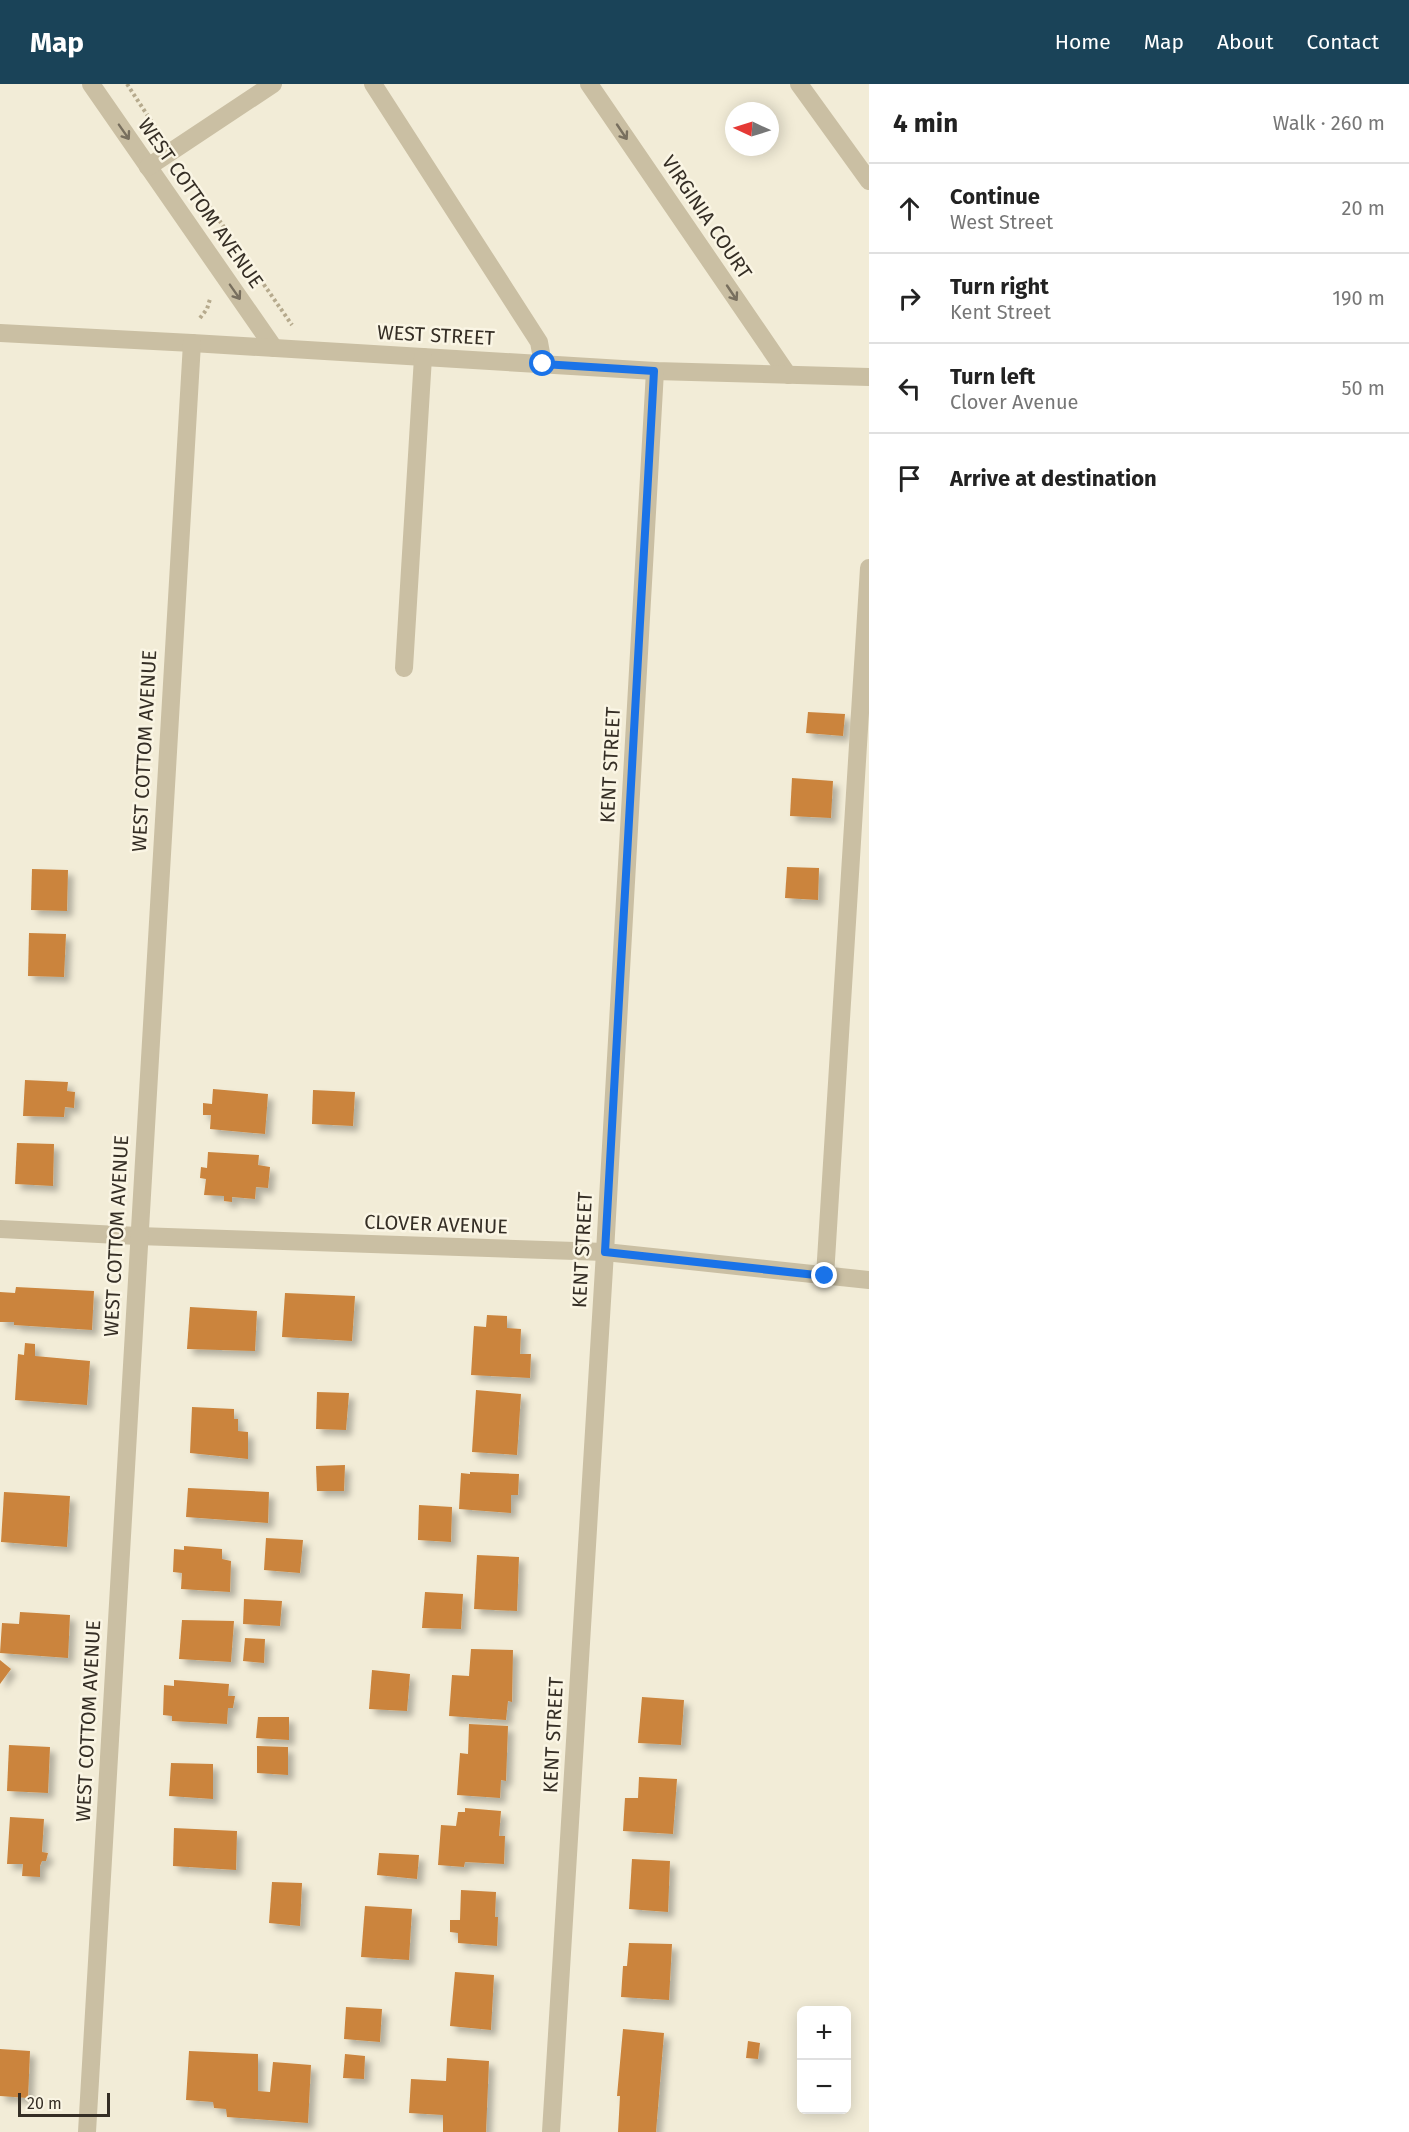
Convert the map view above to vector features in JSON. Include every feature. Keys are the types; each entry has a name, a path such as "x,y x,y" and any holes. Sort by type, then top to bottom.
{"street":[{"name":"WEST COTTOM AVENUE","path":"91,84 274,348"},
{"path":"148,167 273,84"},
{"path":"373,84 539,342 543,364"},
{"name":"VIRGINIA COURT","path":"589,84 788,375"},
{"path":"799,84 869,181"},
{"name":"WEST STREET","path":"0,333 654,371 869,377"},
{"name":"WEST COTTOM AVENUE","path":"87,2132 192,343"},
{"path":"404,668 423,357"},
{"name":"KENT STREET","path":"551,2132 605,1252 654,371"},
{"path":"825,1276 869,568"},
{"name":"CLOVER AVENUE","path":"0,1229 605,1252 869,1280"}],"path":[{"path":"127,84 294,328"}],"building":[{"path":"808,712 845,714 843,736 806,733"},
{"path":"792,778 833,781 831,818 790,816"},
{"path":"787,867 819,868 818,900 785,898"},
{"path":"32,869 68,870 67,911 31,910"},
{"path":"29,933 66,934 64,977 28,976"},
{"path":"25,1080 68,1082 67,1091 75,1092 74,1108 65,1107 64,1117 23,1116"},
{"path":"213,1089 268,1094 265,1134 210,1129 211,1115 203,1115 203,1103 212,1104"},
{"path":"313,1090 355,1092 353,1126 312,1124"},
{"path":"17,1143 54,1144 53,1186 15,1184"},
{"path":"208,1152 259,1155 258,1165 270,1167 268,1188 256,1187 255,1199 232,1197 232,1202 224,1201 224,1196 204,1195 206,1179 200,1178 201,1167 207,1168"},
{"path":"16,1287 94,1291 92,1330 0,1322 0,1292 15,1293"},
{"path":"285,1293 355,1296 352,1341 282,1337"},
{"path":"190,1307 257,1311 255,1351 187,1349"},
{"path":"487,1315 507,1316 507,1328 521,1329 520,1354 531,1354 530,1378 471,1375 474,1326 486,1327"},
{"path":"25,1343 35,1344 35,1356 90,1361 87,1405 15,1400 18,1354 24,1355"},
{"path":"476,1390 521,1394 517,1455 472,1452"},
{"path":"317,1392 349,1393 346,1430 316,1429"},
{"path":"192,1407 234,1409 234,1419 238,1419 238,1431 248,1432 248,1459 190,1453"},
{"path":"345,1465 344,1491 317,1491 316,1466"},
{"path":"470,1472 519,1474 518,1495 511,1495 511,1513 459,1509 461,1473 470,1474"},
{"path":"188,1488 269,1492 268,1523 186,1517"},
{"path":"4,1492 70,1496 67,1547 1,1542"},
{"path":"419,1505 452,1507 451,1542 418,1540"},
{"path":"266,1538 303,1540 300,1573 264,1570"},
{"path":"184,1546 222,1549 222,1559 231,1561 230,1592 181,1589 182,1573 173,1572 174,1549 184,1550"},
{"path":"477,1555 519,1557 517,1611 474,1609"},
{"path":"425,1592 463,1594 461,1629 422,1628"},
{"path":"244,1599 282,1601 280,1626 243,1624"},
{"path":"20,1612 70,1615 68,1658 0,1653 2,1623 19,1624"},
{"path":"182,1620 234,1621 231,1662 179,1659"},
{"path":"245,1638 265,1639 264,1663 243,1661"},
{"path":"471,1649 513,1650 512,1702 508,1701 506,1720 449,1716 452,1675 469,1676"},
{"path":"0,1660 11,1669 0,1684"},
{"path":"372,1670 410,1674 407,1711 369,1709"},
{"path":"174,1680 229,1684 228,1696 235,1696 233,1708 228,1708 227,1724 172,1721 172,1716 163,1715 164,1685 174,1686"},
{"path":"642,1697 684,1700 681,1745 638,1743"},
{"path":"258,1717 289,1717 289,1740 256,1738"},
{"path":"469,1724 508,1726 506,1781 501,1780 500,1798 457,1795 460,1753 468,1754"},
{"path":"9,1745 50,1747 48,1793 7,1791"},
{"path":"257,1746 288,1747 288,1775 257,1773"},
{"path":"171,1763 213,1764 213,1799 169,1796"},
{"path":"639,1777 677,1779 673,1834 623,1831 625,1798 638,1798"},
{"path":"465,1808 501,1811 499,1836 505,1836 504,1864 465,1862 464,1867 438,1865 441,1825 456,1826 458,1812 465,1812"},
{"path":"10,1817 44,1819 42,1852 48,1853 46,1861 42,1861 40,1866 40,1877 22,1876 23,1864 7,1864"},
{"path":"174,1828 237,1831 236,1870 173,1866"},
{"path":"379,1853 419,1855 417,1879 377,1875"},
{"path":"632,1859 670,1861 668,1912 629,1909"},
{"path":"272,1882 302,1883 300,1926 269,1923"},
{"path":"461,1890 496,1892 497,1946 458,1943 458,1933 450,1932 450,1920 460,1920"},
{"path":"365,1906 412,1909 409,1960 361,1957"},
{"path":"629,1943 672,1944 669,2000 621,1997 623,1966 627,1966"},
{"path":"455,1972 494,1975 491,2030 450,2026"},
{"path":"346,2007 382,2009 380,2042 344,2039"},
{"path":"623,2029 664,2033 656,2132 618,2132 620,2096 617,2096"},
{"path":"748,2041 760,2043 758,2059 746,2058"},
{"path":"0,2049 30,2051 28,2098 0,2096"},
{"path":"189,2051 258,2054 258,2091 270,2092 273,2062 311,2065 308,2123 227,2117 226,2109 214,2108 213,2102 186,2100"},
{"path":"345,2054 365,2056 364,2079 343,2078"},
{"path":"447,2058 489,2061 486,2132 443,2132 443,2115 409,2113 411,2079 446,2081"}],"route":[{"path":"543,364 654,371 605,1252 825,1276"}]}
